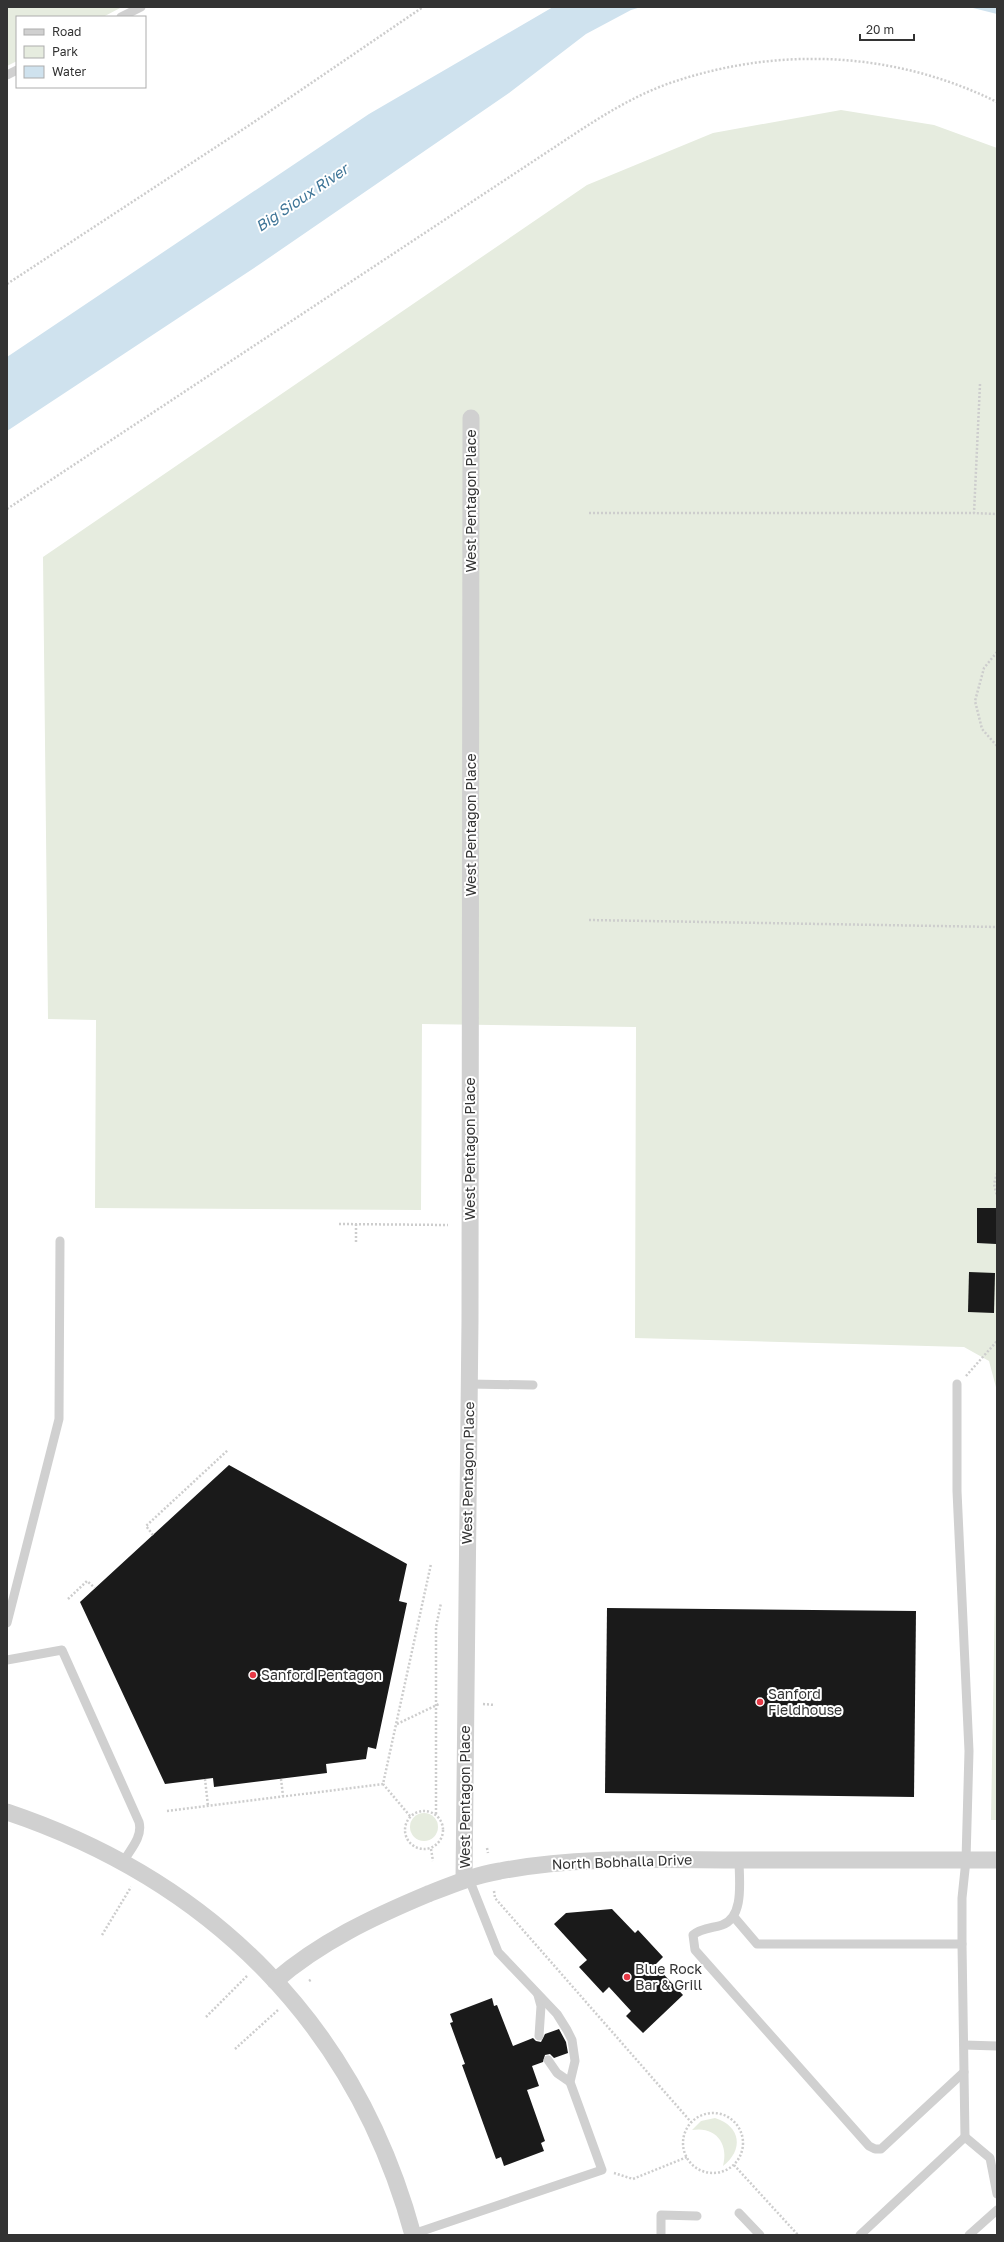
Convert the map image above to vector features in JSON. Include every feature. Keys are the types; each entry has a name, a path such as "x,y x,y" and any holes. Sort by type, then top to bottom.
{"street":[{"name":"West Pentagon Place","path":"467,1880 471,418"},
{"path":"7,1812 68,1836 123,1862 178,1896 220,1930 292,1998 313,2024 359,2095 392,2172 413,2234"},
{"name":"North Bobhalla Drive","path":"275,1981 292,1966 348,1931 397,1907 467,1880 498,1871 564,1862 997,1860"}],"lane":[{"path":"123,16 141,7"},
{"path":"7,75 16,70"},
{"path":"7,1623 9,1606 58,1418 60,1241"},
{"path":"469,1384 533,1385"},
{"path":"860,2235 965,2137 962,1898 966,1860 968,1751 957,1491 957,1384"},
{"path":"7,1660 62,1650 139,1822 140,1832 138,1838 123,1862"},
{"path":"739,1860 737,1911 734,1917 722,1925 697,1931 693,1935 695,1950 869,2146 874,2149 882,2149 964,2072"},
{"path":"467,1880 498,1952 558,2014 572,2040 575,2062 570,2082"},
{"path":"734,1917 757,1944 962,1944"},
{"path":"537,1993 541,2006 539,2036"},
{"path":"964,2045 997,2046"},
{"path":"413,2234 602,2170 570,2082 558,2073 548,2060"},
{"path":"965,2137 994,2159 997,2194"},
{"path":"969,2235 997,2210"},
{"path":"739,2213 760,2235"},
{"path":"661,2235 661,2216 696,2216"}],"path":[{"path":"7,284 242,130 423,7"},
{"path":"7,509 576,133 606,114 668,84 734,65 770,60 840,58 896,66 937,77 969,88 997,102"},
{"path":"974,513 980,384"},
{"path":"589,513 997,514"},
{"path":"997,652 984,668 975,701 982,729 997,746"},
{"path":"589,920 997,927"},
{"path":"997,1173 994,1184 997,1196"},
{"path":"339,1224 448,1225"},
{"path":"356,1224 356,1242"},
{"path":"957,1384 976,1367 997,1340"},
{"path":"153,1535 146,1526 228,1450"},
{"path":"383,1784 431,1564"},
{"path":"68,1599 87,1581 95,1588"},
{"path":"436,1814 436,1627 441,1604"},
{"path":"396,1724 437,1704"},
{"path":"483,1704 495,1704"},
{"path":"205,1779 208,1806"},
{"path":"281,1779 283,1796"},
{"path":"167,1811 383,1784"},
{"path":"383,1784 410,1816"},
{"path":"421,1810 436,1814 442,1821 444,1834 436,1846 431,1849 417,1848 407,1839 405,1827 410,1816 421,1810"},
{"path":"487,1848 488,1853"},
{"path":"431,1849 433,1861"},
{"path":"102,1935 132,1885"},
{"path":"494,1891 495,1898 691,2122"},
{"path":"206,2017 248,1976"},
{"path":"235,2049 278,2009"},
{"path":"712,2113 727,2116 735,2121 743,2139 743,2148 734,2165 725,2171 715,2173 705,2172 696,2168 687,2157 683,2141 685,2131 691,2122 699,2116 712,2113"},
{"path":"602,2170 633,2180 687,2157"},
{"path":"734,2165 798,2235"}],"green space":[{"path":"7,7 122,7 105,16 16,16 16,62 7,66"},
{"path":"841,110 934,125 997,148 997,1391 989,1361 964,1347 635,1338 636,1027 422,1024 421,1210 95,1208 96,1020 48,1019 43,557 587,185 713,133"},
{"path":"997,1475 997,1820 991,1820"},
{"path":"424,1813 430,1814 434,1817 437,1821 437,1833 434,1837 430,1840 424,1841 418,1840 414,1837 411,1833 410,1827 411,1821 414,1817 418,1814"},
{"path":"715,2118 724,2122 730,2127 737,2139 737,2146 734,2153 730,2160 723,2166 724,2151 719,2138 708,2131 700,2129 692,2130 701,2121"}],"water":[{"name":"Big Sioux River","path":"553,7 641,7 631,10 586,34 509,93 260,264 7,431 7,357 369,114"},
{"path":"969,7 997,7 997,14"}],"building":[{"path":"977,1208 996,1208 996,1244 977,1243"},
{"path":"969,1272 995,1273 994,1313 968,1312"},
{"name":"Sanford Pentagon","path":"229,1465 407,1564 399,1601 407,1603 376,1749 368,1747 366,1759 326,1764 327,1773 214,1787 213,1778 165,1784 80,1602"},
{"name":"Sanford Fieldhouse","path":"607,1608 916,1611 914,1797 605,1793"},
{"name":"Blue Rock Bar & Grill","path":"612,1909 635,1933 638,1930 663,1957 655,1965 683,1995 643,2033 626,2016 631,2011 609,1987 603,1993 579,1967 587,1960 554,1924 566,1913"},
{"path":"492,1998 494,2006 497,2005 513,2046 533,2038 536,2041 541,2042 545,2034 559,2029 566,2042 568,2053 554,2058 550,2054 545,2055 543,2062 532,2066 539,2086 527,2090 545,2141 541,2143 544,2151 504,2166 501,2157 496,2159 462,2065 465,2064 450,2023 453,2022 450,2014"}],"place":[{"name":"Sanford Pentagon","path":"253,1675"},
{"name":"Sanford Fieldhouse","path":"760,1702"},
{"name":"Blue Rock Bar & Grill","path":"627,1977"}]}
